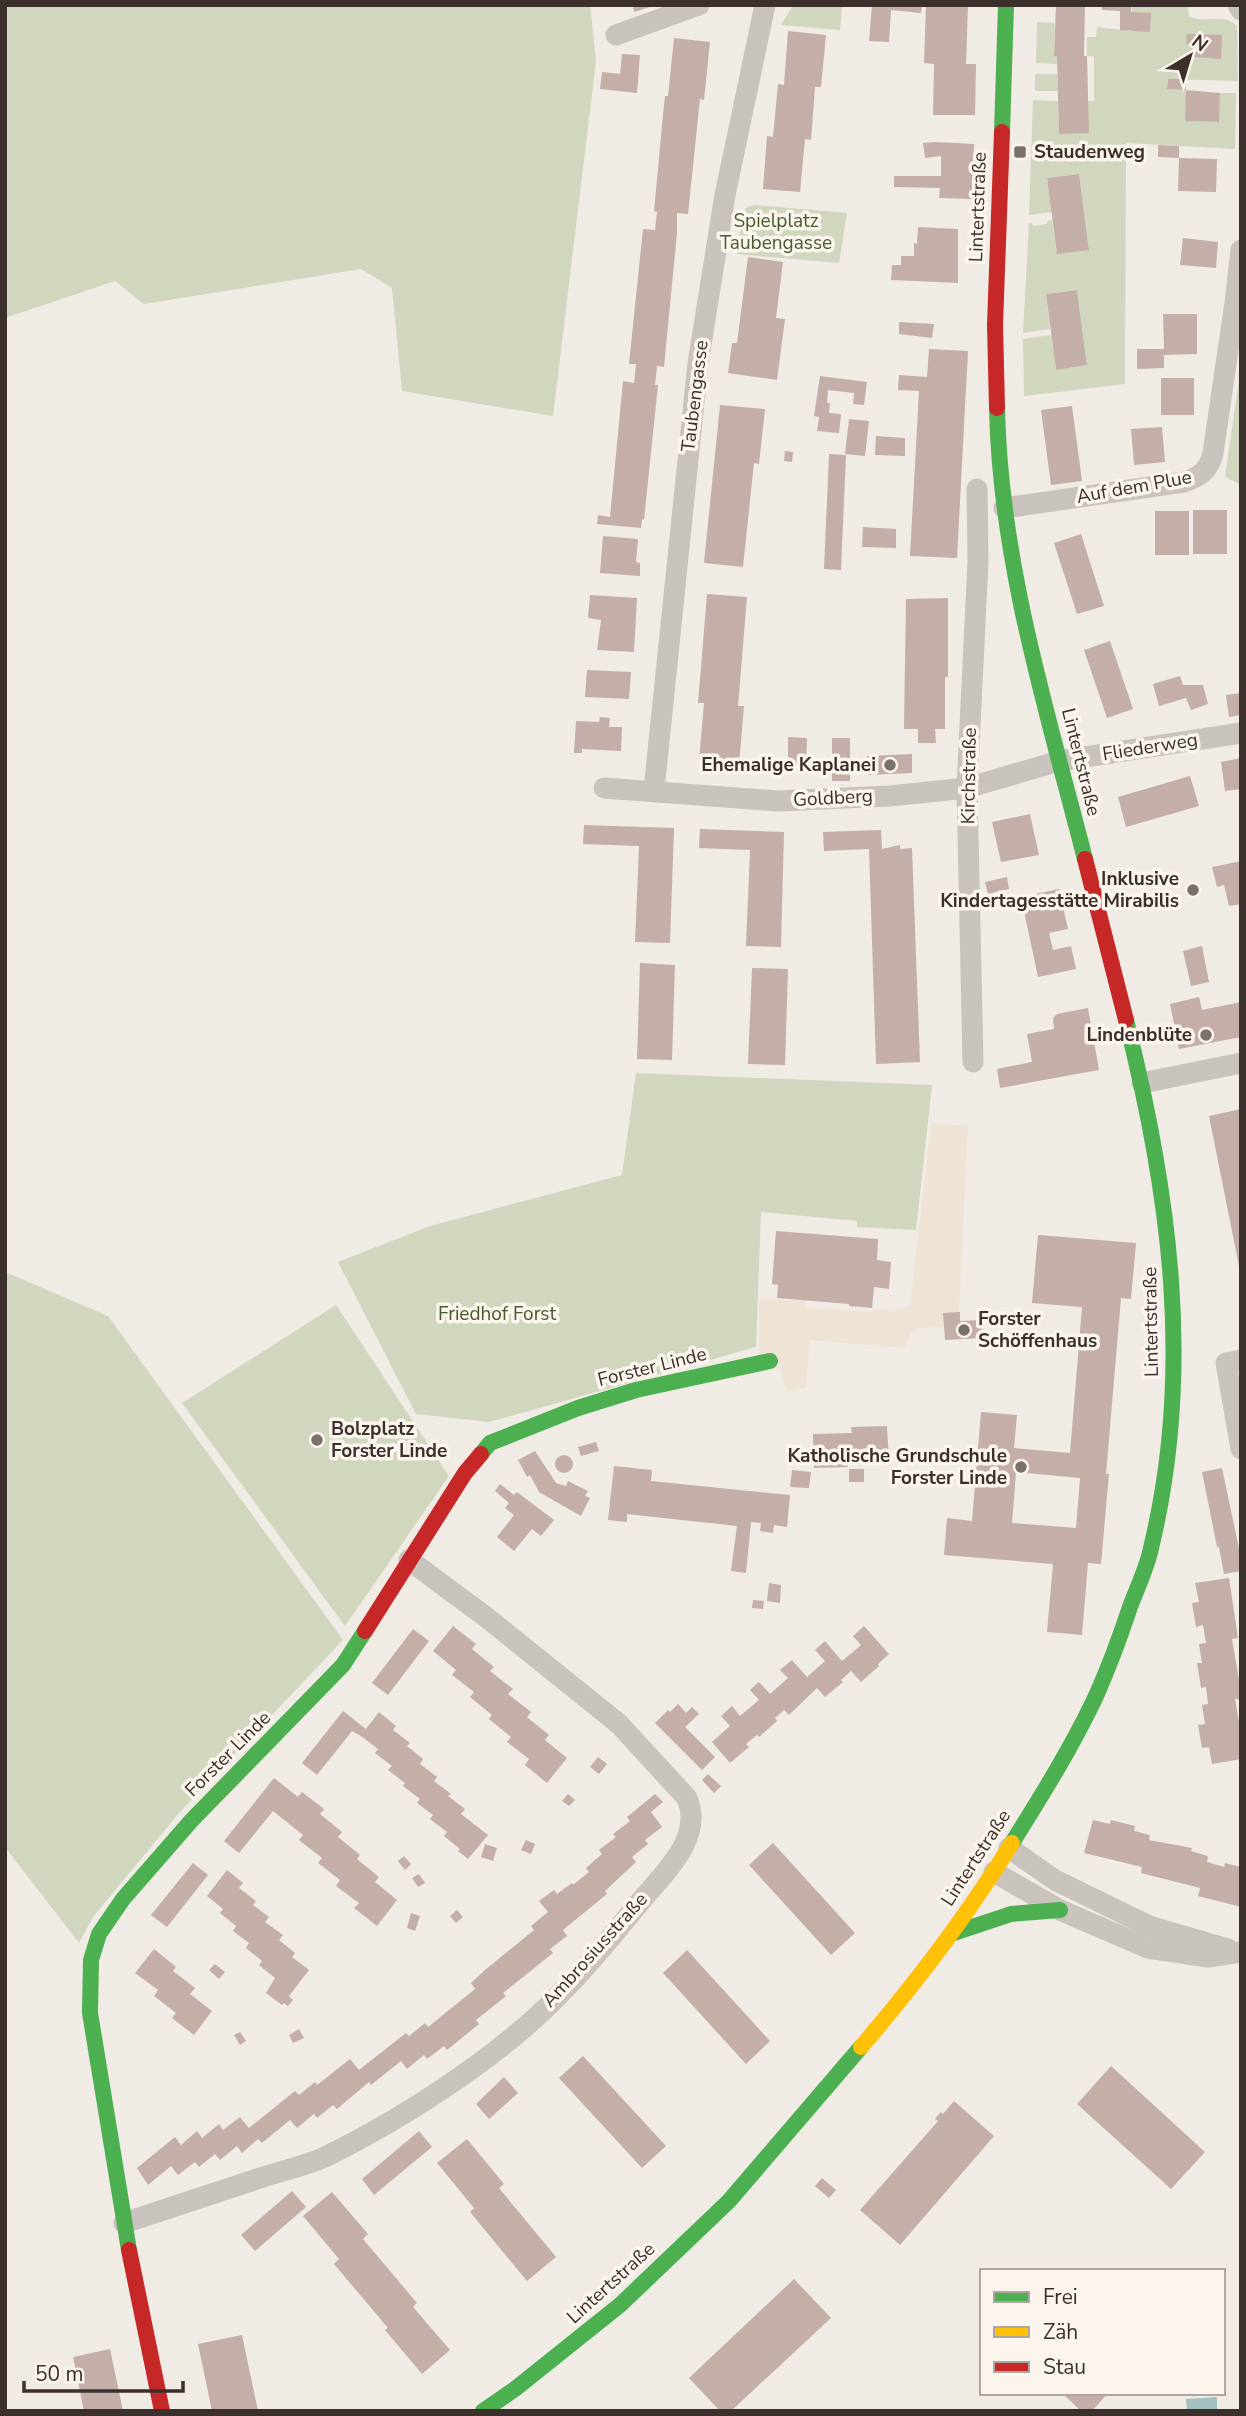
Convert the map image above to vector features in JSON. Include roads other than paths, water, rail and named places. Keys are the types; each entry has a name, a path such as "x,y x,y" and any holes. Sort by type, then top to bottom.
{"main road":[{"name":"Lintertstraße","path":"483,2411 515,2389 620,2305 729,2202 898,2004 994,1872 1055,1774 1100,1686 1135,1600 1151,1550 1173,1417 1175,1344 1171,1257 1142,1083 1022,615 1004,508 997,428 995,325 1006,5"},
{"name":"Forster Linde","path":"162,2411 124,2223 90,2013 91,1960 99,1934 123,1899 191,1821 270,1743 343,1665 465,1473 490,1443 578,1408 624,1394 694,1376 770,1361"},
{"path":"951,1934 1012,1914 1060,1910"}],"street":[{"path":"616,35 699,5"},
{"name":"Taubengasse","path":"654,790 698,363 724,195 765,5"},
{"path":"1238,5 1241,10"},
{"name":"Auf dem Plue","path":"1004,508 1184,482 1201,475 1207,469 1213,453 1238,304 1241,250"},
{"name":"Kirchstraße","path":"973,1062 967,788 978,561 977,489"},
{"name":"Fliederweg","path":"1059,761 1241,733"},
{"name":"Goldberg","path":"604,788 778,801 890,796 967,788 1059,761"},
{"path":"1142,1083 1241,1063"},
{"path":"1233,1362 1241,1449"},
{"name":"Ambrosiusstraße","path":"124,2223 323,2158 386,2124 444,2087 500,2047 555,1999 610,1939 687,1841 693,1821 693,1811 688,1798 619,1724 486,1617 409,1560"},
{"path":"1009,1848 1055,1880 1149,1927 1240,1952"},
{"path":"994,1872 1060,1910 1148,1948 1209,1957 1240,1952"}],"water":[{"path":"1217,2397 1217,2411 1187,2411 1186,2399"}],"place":[{"name":"Staudenweg","path":"1020,152"},
{"name":"Ehemalige Kaplanei","path":"890,765"},
{"name":"Inklusive Kindertagesstätte Mirabilis","path":"1193,890"},
{"name":"Lindenblüte","path":"1206,1035"},
{"name":"Forster Schöffenhaus","path":"964,1330"},
{"name":"Bolzplatz Forster Linde","path":"317,1440"},
{"name":"Katholische Grundschule Forster Linde","path":"1021,1467"}],"park label":[{"name":"Spielplatz Taubengasse","path":"776,232"},
{"name":"Friedhof Forst","path":"497,1314"}]}
